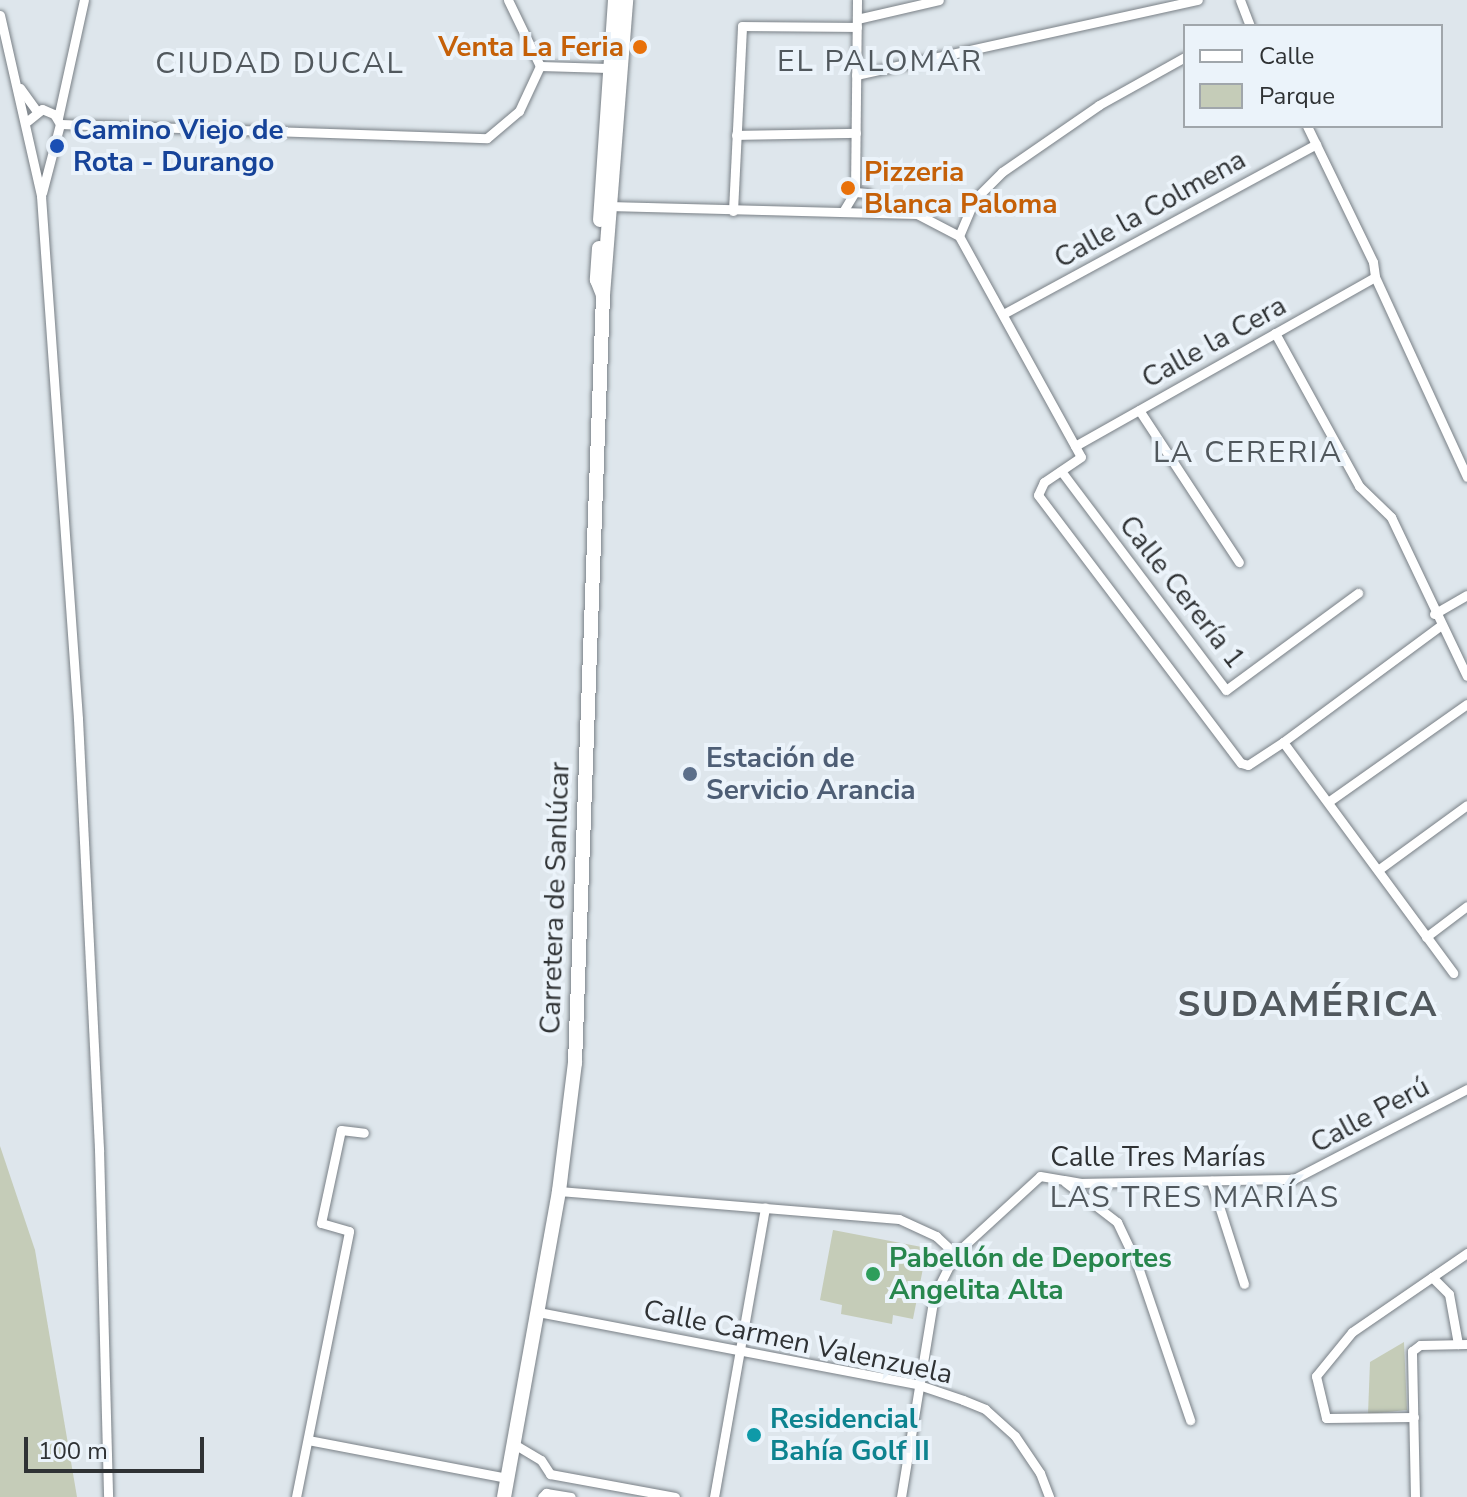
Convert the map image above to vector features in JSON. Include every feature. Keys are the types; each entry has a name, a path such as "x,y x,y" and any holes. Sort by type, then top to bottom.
{"main road":[{"name":"Carretera de Sanlúcar","path":"603,295 597,280 604,125 615,0"},
{"name":"Carretera de Sanlúcar","path":"504,1497 559,1191 575,1063 603,295 626,0"}],"street":[{"path":"41,196 84,0"},
{"path":"508,0 540,66"},
{"path":"844,210 855,192 857,0"},
{"path":"733,211 742,26 857,23 939,0"},
{"path":"856,75 1198,0"},
{"path":"1240,0 1249,24"},
{"path":"0,15 41,196 78,719 98,1133 108,1497"},
{"path":"540,66 608,68 623,36"},
{"path":"959,236 974,200 1002,172 1099,105 1183,58"},
{"path":"25,123 36,110 48,110 59,121 487,138 519,111 540,66"},
{"path":"18,85 36,110"},
{"path":"48,110 64,89"},
{"path":"604,125 610,210 844,210 917,214 959,236 1005,313 1081,457 1044,482 1038,495 1241,763 1248,765 1283,742 1440,626"},
{"path":"1308,128 1373,262 1375,277 1467,477"},
{"path":"736,135 856,133"},
{"path":"29,139 38,144 54,141"},
{"name":"Calle la Colmena","path":"1005,313 1316,144"},
{"path":"855,192 867,193 878,212"},
{"name":"Calle la Cera","path":"1075,446 1375,277"},
{"path":"1275,333 1359,486 1391,517 1434,614 1467,676"},
{"path":"1139,410 1239,562"},
{"name":"Calle Cerería 1","path":"1061,471 1226,690 1358,593"},
{"path":"1434,614 1467,595"},
{"path":"1328,802 1467,704"},
{"path":"1283,742 1453,973"},
{"path":"1378,870 1467,805"},
{"path":"1426,937 1467,906"},
{"name":"Calle Perú","path":"1294,1179 1467,1089"},
{"path":"296,1497 349,1231 321,1223 341,1130 364,1133"},
{"path":"1056,1175 1117,1222 1137,1264 1190,1420"},
{"name":"Calle Tres Marías","path":"955,1254 1040,1176 1056,1175 1082,1183 1294,1179"},
{"path":"1211,1181 1244,1284"},
{"path":"559,1191 899,1219 936,1236 955,1254 934,1296 901,1497"},
{"path":"714,1497 765,1207"},
{"path":"1414,1417 1326,1418 1316,1376 1352,1332 1467,1253"},
{"path":"1415,1497 1412,1351 1420,1345 1462,1344 1449,1294 1432,1277"},
{"name":"Calle Carmen Valenzuela","path":"538,1312 919,1385 985,1409 1015,1436 1040,1473 1049,1497"},
{"path":"308,1440 508,1478"},
{"path":"514,1444 531,1450 550,1474 675,1497"},
{"path":"550,1474 544,1495 571,1497"}],"green space":[{"path":"0,1146 35,1250 77,1497 0,1497"},
{"name":"Pabellón de Deportes Angelita Alta","path":"833,1230 927,1248 913,1319 893,1315 892,1324 841,1314 842,1305 820,1300"},
{"path":"1404,1342 1407,1410 1368,1414 1370,1362"}],"place":[{"name":"Venta La Feria","path":"640,47"},
{"name":"Camino Viejo de Rota - Durango","path":"57,146"},
{"name":"Pizzeria Blanca Paloma","path":"848,188"},
{"name":"Estación de Servicio Arancia","path":"690,774"},
{"name":"Pabellón de Deportes Angelita Alta","path":"873,1274"},
{"name":"Residencial Bahía Golf II","path":"754,1435"}],"district":[{"name":"EL PALOMAR","path":"880,62"},
{"name":"CIUDAD DUCAL","path":"280,64"},
{"name":"LA CERERIA","path":"1248,453"},
{"name":"SUDAMÉRICA","path":"1308,1005"},
{"name":"LAS TRES MARÍAS","path":"1195,1198"}]}
